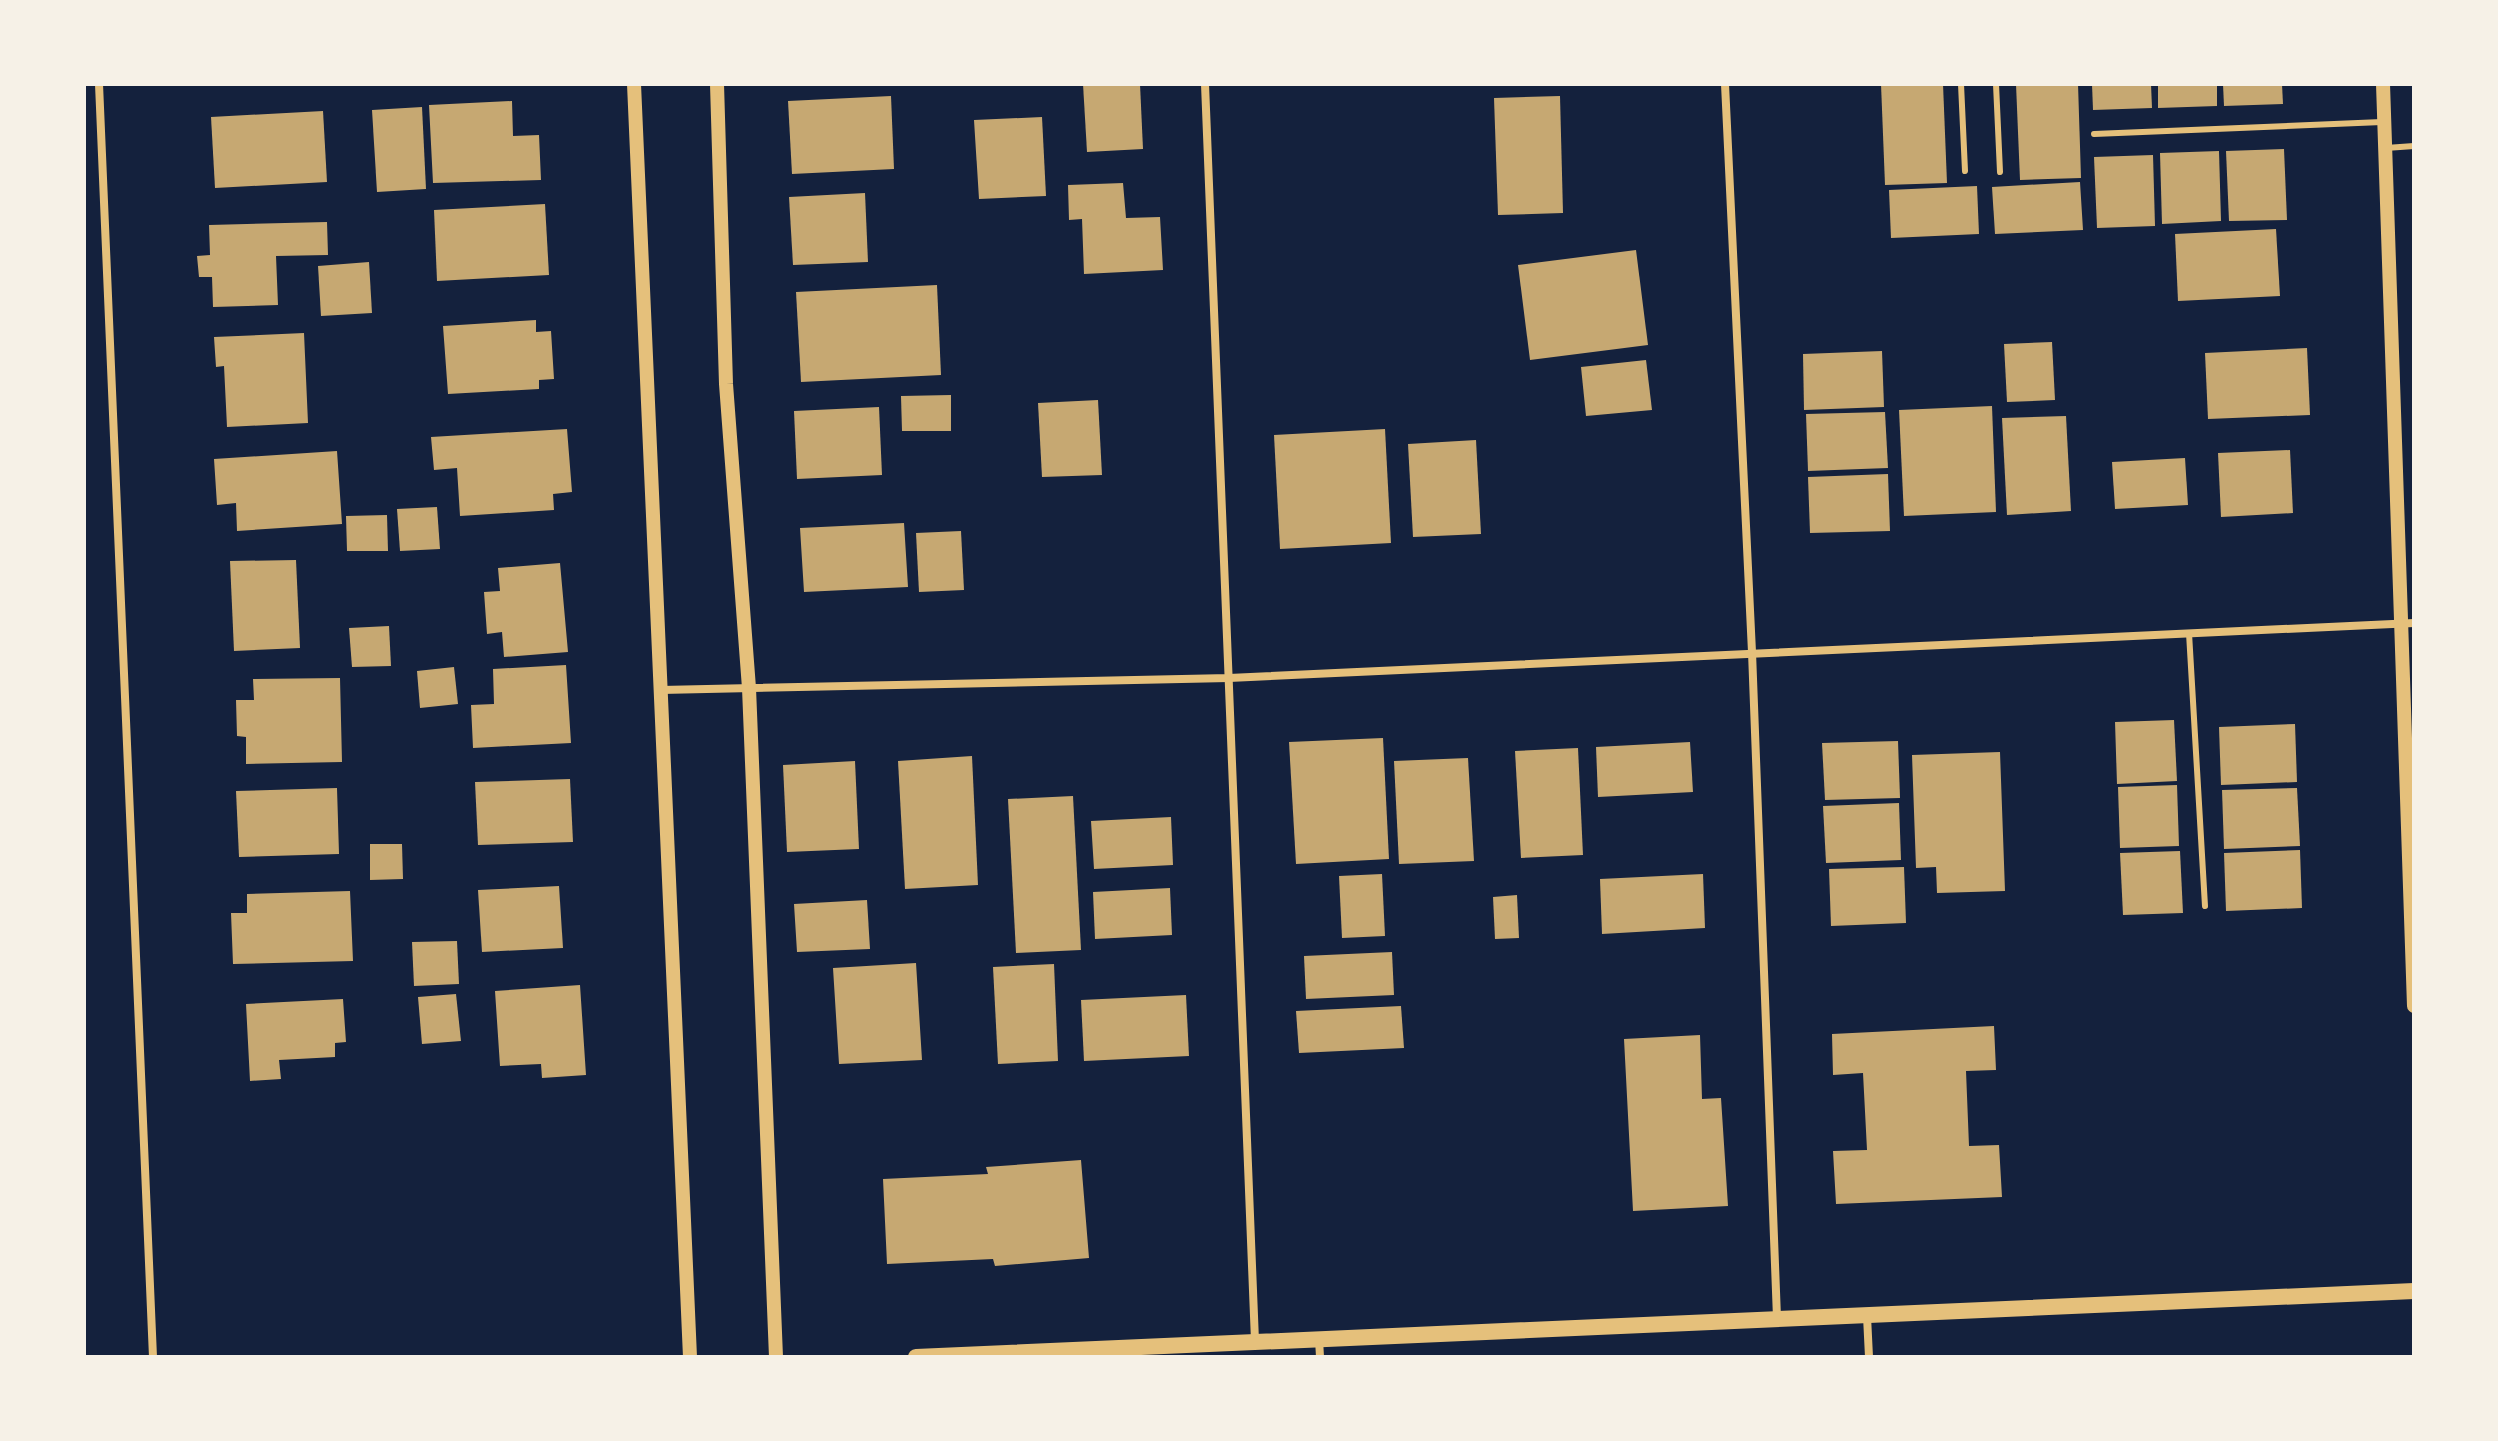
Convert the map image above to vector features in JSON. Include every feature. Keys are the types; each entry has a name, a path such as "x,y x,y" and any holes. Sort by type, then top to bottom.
{"main road":[{"path":"916,1357 2414,1291"}],"street":[{"path":"99,84 153,1357"},
{"path":"634,84 690,1357"},
{"path":"717,84 726,384 749,688 776,1357"},
{"path":"1205,84 1255,1341"},
{"path":"1725,84 1752,652 1777,1318"},
{"path":"2383,84 2407,624 2414,1006"},
{"path":"661,690 1229,678 2407,624"},
{"path":"1867,1316 1869,1357"},
{"path":"1319,1339 1320,1357"}],"lane":[{"path":"1961,84 1965,171"},
{"path":"1996,84 2000,172"},
{"path":"2094,134 2384,122"},
{"path":"2385,148 2414,146"},
{"path":"2189,633 2205,906"}],"building":[{"path":"1083,84 1140,84 1143,149 1087,152"},
{"path":"1881,84 1943,84 1947,183 1885,185"},
{"path":"2016,84 2078,84 2081,178 2020,180"},
{"path":"2092,84 2151,84 2152,108 2093,110"},
{"path":"2158,84 2217,84 2217,106 2158,108"},
{"path":"2223,84 2282,84 2283,104 2224,106"},
{"path":"891,96 894,169 792,174 788,101"},
{"path":"1560,96 1563,213 1498,215 1494,98"},
{"path":"512,101 513,136 539,135 541,180 433,183 429,105"},
{"path":"422,107 426,189 377,192 372,110"},
{"path":"323,111 327,182 215,188 211,117"},
{"path":"1042,117 1046,196 979,199 974,120"},
{"path":"2284,149 2287,220 2229,221 2226,151"},
{"path":"2219,151 2221,221 2162,224 2160,153"},
{"path":"2153,155 2155,226 2097,228 2094,157"},
{"path":"2080,182 2083,230 1995,234 1992,187"},
{"path":"1123,183 1126,218 1160,217 1163,270 1084,274 1082,219 1069,220 1068,185"},
{"path":"1977,186 1979,234 1891,238 1889,190"},
{"path":"865,193 868,262 793,265 789,197"},
{"path":"545,204 549,275 437,281 434,210"},
{"path":"327,222 328,255 276,256 278,305 213,307 212,277 199,277 197,256 210,255 209,225"},
{"path":"2276,229 2280,296 2178,301 2175,234"},
{"path":"1636,250 1648,345 1530,360 1518,265"},
{"path":"369,262 372,313 321,316 318,266"},
{"path":"937,285 941,375 801,382 796,292"},
{"path":"536,320 536,332 551,331 554,379 539,380 539,389 448,394 443,326"},
{"path":"304,333 308,423 227,427 224,366 216,367 214,337"},
{"path":"2052,342 2055,400 2007,402 2004,344"},
{"path":"2307,348 2310,415 2208,419 2205,353"},
{"path":"1882,351 1884,407 1804,410 1803,354"},
{"path":"1646,360 1652,410 1586,416 1581,367"},
{"path":"951,395 951,431 902,431 901,396"},
{"path":"1098,400 1102,475 1042,477 1038,403"},
{"path":"1992,406 1996,512 1904,516 1899,410"},
{"path":"879,407 882,475 797,479 794,411"},
{"path":"1885,412 1888,468 1808,471 1806,414"},
{"path":"2066,416 2071,511 2007,515 2002,418"},
{"path":"567,429 572,492 553,494 554,510 460,516 457,468 434,470 431,437"},
{"path":"1385,429 1391,543 1280,549 1274,435"},
{"path":"1476,440 1481,534 1413,537 1408,444"},
{"path":"2290,450 2293,513 2221,517 2218,453"},
{"path":"337,451 342,524 237,531 236,503 217,505 214,459"},
{"path":"2185,458 2188,505 2115,509 2112,462"},
{"path":"1888,474 1890,531 1810,533 1808,477"},
{"path":"437,507 440,549 400,551 397,509"},
{"path":"387,515 388,551 347,551 346,516"},
{"path":"904,523 908,587 804,592 800,528"},
{"path":"961,531 964,590 919,592 916,533"},
{"path":"296,560 300,648 234,651 230,561"},
{"path":"560,563 568,652 504,657 502,632 487,634 484,592 500,591 498,568"},
{"path":"389,626 391,666 352,667 349,628"},
{"path":"566,665 571,743 473,748 471,705 494,704 493,669"},
{"path":"454,667 458,704 420,708 417,671"},
{"path":"340,678 342,762 246,764 246,737 237,736 236,700 254,700 253,679"},
{"path":"2174,720 2177,781 2117,784 2115,722"},
{"path":"2295,724 2297,782 2221,785 2219,727"},
{"path":"1383,738 1389,859 1296,864 1289,742"},
{"path":"1898,741 1900,798 1825,800 1822,743"},
{"path":"1690,742 1693,792 1598,797 1596,747"},
{"path":"1578,748 1583,855 1521,858 1515,751"},
{"path":"2000,752 2005,891 1937,893 1936,867 1916,868 1912,755"},
{"path":"972,756 978,885 905,889 898,761"},
{"path":"1468,758 1474,861 1399,864 1394,761"},
{"path":"855,761 859,849 787,852 783,765"},
{"path":"570,779 573,842 478,845 475,782"},
{"path":"2177,785 2179,846 2120,848 2118,787"},
{"path":"337,788 339,854 239,857 236,791"},
{"path":"2297,788 2300,846 2224,849 2222,790"},
{"path":"1073,796 1081,950 1016,953 1008,799"},
{"path":"1899,803 1901,860 1826,863 1823,806"},
{"path":"1171,817 1173,865 1094,869 1091,821"},
{"path":"370,844 402,844 403,879 370,880"},
{"path":"2300,850 2302,908 2226,911 2224,853"},
{"path":"2180,851 2183,913 2123,915 2120,853"},
{"path":"1904,867 1906,923 1831,926 1829,869"},
{"path":"1382,874 1385,936 1342,938 1339,876"},
{"path":"1703,874 1705,928 1602,934 1600,879"},
{"path":"559,886 563,948 482,952 478,890"},
{"path":"1170,888 1172,935 1095,939 1093,892"},
{"path":"350,891 353,961 233,964 231,913 247,913 247,894"},
{"path":"1517,895 1519,938 1495,939 1493,897"},
{"path":"867,900 870,949 797,952 794,904"},
{"path":"457,941 459,984 414,986 412,942"},
{"path":"1392,952 1394,995 1306,999 1304,956"},
{"path":"916,963 922,1060 839,1064 833,968"},
{"path":"1054,964 1058,1061 998,1064 993,967"},
{"path":"580,985 586,1075 542,1078 541,1064 500,1066 495,991"},
{"path":"456,994 461,1041 422,1044 418,997"},
{"path":"1186,995 1189,1056 1084,1061 1081,1000"},
{"path":"343,999 346,1042 335,1043 335,1057 279,1060 281,1079 250,1081 246,1004"},
{"path":"1401,1006 1404,1048 1299,1053 1296,1011"},
{"path":"1994,1026 1996,1070 1966,1071 1969,1146 1999,1145 2002,1197 1836,1204 1833,1151 1867,1150 1863,1073 1833,1075 1832,1034"},
{"path":"1700,1035 1702,1099 1721,1098 1728,1206 1633,1211 1624,1039"},
{"path":"1081,1160 1089,1258 995,1266 993,1259 887,1264 883,1179 988,1174 986,1167"}]}
